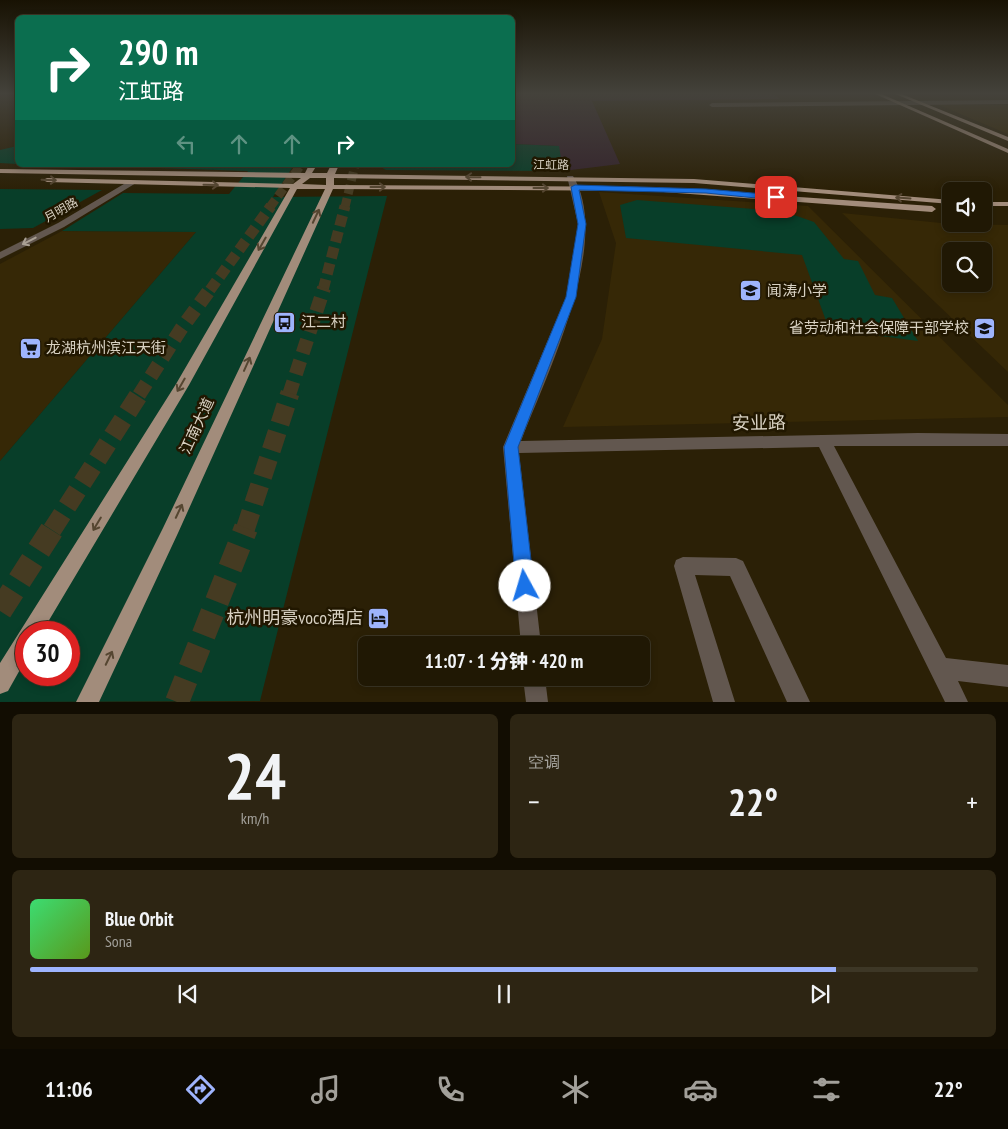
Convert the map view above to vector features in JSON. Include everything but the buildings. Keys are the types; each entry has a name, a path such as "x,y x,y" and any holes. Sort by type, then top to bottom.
{"main road":[{"path":"950,126 1008,151"},
{"path":"977,126 1008,139"},
{"path":"290,167 284,175 295,186"},
{"path":"38,621 182,385 295,186 306,176 312,167"},
{"name":"江南大道","path":"87,702 169,533 330,181 334,167"},
{"path":"330,181 357,175 361,167"},
{"name":"江虹路","path":"0,171 284,175 306,176 330,181"},
{"name":"江虹路","path":"357,175 573,183 706,191 907,208 942,209"},
{"name":"江虹路","path":"0,179 295,186 330,181 573,183 694,181 942,201"},
{"path":"992,204 1008,204"},
{"path":"992,210 1008,211"},
{"path":"0,683 15,658"}],"street":[{"name":"月明路","path":"0,256 61,225 132,183"},
{"path":"530,636 511,447 571,297 582,224 573,183"},
{"name":"安业路","path":"511,447 918,439 1008,440"},
{"path":"824,441 956,702"},
{"path":"724,702 683,566 736,567 799,702"},
{"path":"940,668 1008,676"},
{"path":"535,686 537,702"}],"shaded area":[{"path":"515,126 603,126 620,164 563,171 558,146 515,144"},
{"path":"988,126 1008,126 1008,134"},
{"name":"闻涛小学","path":"599,192 808,206 1008,405 1008,417 563,427 602,339 616,243"},
{"name":"省劳动和社会保障干部学校","path":"842,213 942,223 942,232 992,232 992,225 1008,225 1008,372"},
{"path":"62,231 196,232 0,461 0,264"}],"green space":[{"path":"515,144 559,146 563,171 386,170 381,167 515,167"},
{"path":"15,146 15,164 0,163 0,150"},
{"path":"128,167 293,167 273,197 387,196 260,701 0,702 0,461 196,232 62,231 123,193 229,194 248,171"},
{"path":"0,189 102,190 33,228 0,229"},
{"path":"637,200 767,210 797,216 814,222 844,259 858,261 875,295 892,298 918,341 829,329 802,255 626,238 620,205"}],"tunnel":[{"path":"270,207 300,167"},
{"path":"345,207 355,167"},
{"path":"210,290 271,206"},
{"path":"323,290 345,206"},
{"path":"139,395 181,329 211,288"},
{"path":"289,395 324,288"},
{"path":"52,530 140,393"},
{"path":"245,530 290,393"},
{"path":"0,611 53,528"},
{"path":"177,702 246,528"}],"place":[{"name":"闻涛小学","path":"751,291"},
{"name":"江二村","path":"285,322"},
{"name":"省劳动和社会保障干部学校","path":"985,328"},
{"name":"龙湖杭州滨江天街","path":"30,348"},
{"name":"杭州明豪voco酒店","path":"379,618"}],"route":[{"path":"525,586 511,447 571,297 582,224 575,187 706,191 776,197"}]}
